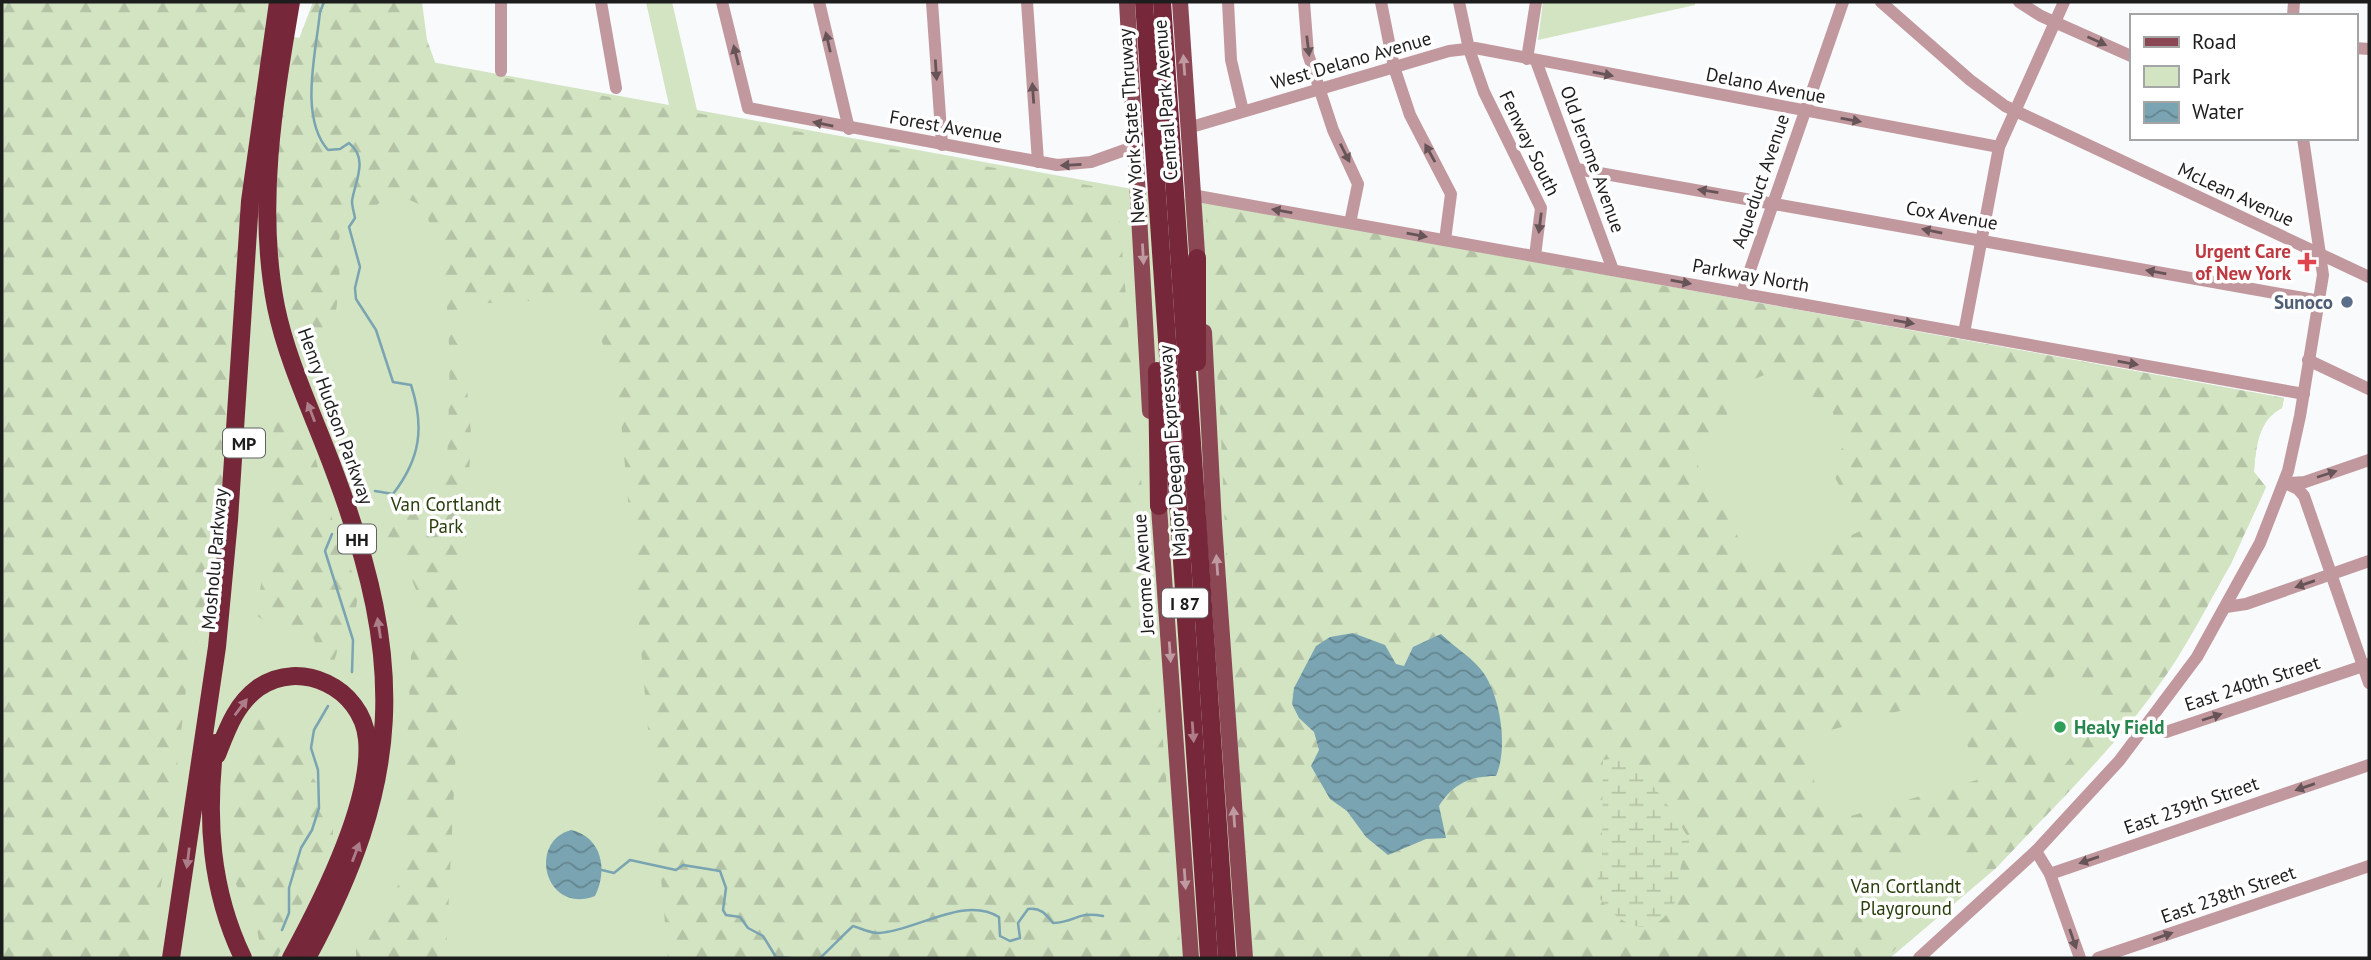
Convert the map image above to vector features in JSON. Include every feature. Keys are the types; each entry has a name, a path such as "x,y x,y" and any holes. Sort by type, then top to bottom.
{"highway":[{"path":"278,2 278,39"},
{"path":"171,958 206,767 226,561 250,201 278,39 291,2"},
{"name":"New York State Thruway","path":"1144,2 1160,248"},
{"name":"New York State Thruway","path":"1162,2 1184,194"},
{"name":"Henry Hudson Parkway","path":"278,39 267,233 277,308 292,360 345,499 360,549 378,620 385,681 384,742 368,817 346,877 307,958"},
{"name":"Mosholu Parkway","path":"236,958 209,879 204,841 206,767 239,521 260,202 273,118"},
{"name":"Major Deegan Expressway","path":"1184,194 1194,474 1227,958"},
{"path":"1159,506 1155,308 1160,248"},
{"name":"Major Deegan Expressway","path":"1160,248 1209,958"},
{"path":"1194,474 1199,415 1197,258"},
{"path":"206,767 240,705 258,688 277,678 302,676 328,683 349,700 363,724 367,757 361,791 330,880 291,958"},
{"name":"Mosholu Parkway","path":"206,767 215,872 227,919 243,958"}],"main road":[{"name":"Central Park Avenue","path":"1126,2 1139,186"},
{"name":"Central Park Avenue","path":"1180,2 1188,128 1184,194"},
{"name":"Jerome Avenue","path":"1139,186 1148,384 1191,958"},
{"path":"1184,194 1197,258 1245,958"}],"street":[{"path":"501,2 501,71"},
{"path":"601,2 616,88"},
{"name":"Forest Avenue","path":"722,2 748,108 849,129 1038,162 1078,165 1136,146"},
{"path":"819,2 849,129"},
{"path":"932,2 942,145"},
{"path":"1027,2 1038,162"},
{"path":"1228,2 1231,60 1243,111"},
{"path":"1304,2 1308,54 1333,130 1359,184 1350,223"},
{"path":"1381,2 1394,67 1410,115 1451,194 1445,240"},
{"name":"Fenway South","path":"1459,2 1469,49 1484,92 1541,208 1535,256"},
{"name":"Old Jerome Avenue","path":"1536,2 1531,60 1577,169 1613,270"},
{"name":"Aqueduct Avenue","path":"1742,293 1843,2"},
{"name":"McLean Avenue","path":"1881,2 1980,88 2015,111 2369,278"},
{"path":"2019,2 2054,22 2130,57"},
{"path":"1964,333 1999,147 2064,2"},
{"name":"West Delano Avenue","path":"1188,128 1394,67 1469,49 1531,60"},
{"name":"Delano Avenue","path":"1531,60 1999,147"},
{"path":"1919,958 2036,851 2084,801 2148,724 2188,670 2257,550 2285,483 2304,394 2324,269 2303,140"},
{"name":"Cox Avenue","path":"1577,169 1772,201 2320,301"},
{"name":"Parkway North","path":"1184,194 2304,394"},
{"path":"2308,360 2369,388"},
{"path":"2285,483 2305,482 2369,460"},
{"path":"2285,483 2298,489 2304,496 2366,665 2369,683"},
{"path":"2226,607 2246,604 2369,561"},
{"name":"East 240th Street","path":"2148,724 2166,732 2366,665"},
{"name":"East 239th Street","path":"2050,874 2369,765"},
{"path":"2036,851 2050,874 2080,958"},
{"name":"East 238th Street","path":"2098,958 2369,866"}],"green space":[{"name":"Van Cortlandt Park","path":"2,2 101,2 669,105 646,2 672,2 697,110 2284,398 2282,408 2274,413 2263,427 2257,444 2254,472 2266,487 2231,564 2177,658 2112,744 1995,869 1890,958 2,958"},
{"path":"2,2 270,2 254,109 237,263 215,594 190,654 167,854 147,958 2,958"},
{"path":"313,2 422,2 427,40 436,65 1114,190 1118,201 1181,958 668,958 618,386 586,298 469,304 462,333 471,434 446,958 356,958 356,939 401,882 411,656 427,617 412,580 378,534 386,514 416,504 447,480 449,341 442,272 423,206 394,193 369,210 368,202 344,214 338,245 340,283 335,318 323,336 302,328 286,301 273,218 276,144 286,73"},
{"path":"1543,2 1695,2 1695,5 1538,40"},
{"path":"1205,203 2284,398 2282,408 2274,413 2263,427 2257,444 2254,472 2266,487 2214,594 2158,686 2091,768 1995,869 1972,870 1940,831 1863,894 1900,940 1894,951 1871,958 1856,958 1853,951 1837,947 1832,958 1254,958 1230,644 1220,412","holes":["1767,374 1794,393 1829,400 1843,447 1829,467 1864,529 1800,561 1748,561 1728,513 1703,487 1694,448 1732,434 1722,392","1353,633 1385,645 1396,664 1404,666 1441,634 1470,658 1489,684 1498,728 1496,776 1463,783 1444,799 1439,806 1446,838 1426,839 1388,855 1366,837 1347,811 1330,799 1313,759 1319,750 1314,732","2060,670 2116,703 2062,768 2024,741 2021,712","1954,696 1977,780 1826,823 1802,738","1603,760 1671,814 1689,838 1679,872 1675,903 1595,892 1602,857"]},
{"path":"278,413 304,417 342,554 355,577 358,596 356,608 338,630 339,645 334,662 320,654 313,637 279,632 256,615 271,523 270,444"},
{"path":"267,711 292,731 306,769 333,804 333,836 277,958 260,958 257,931 232,868 235,843 242,829 229,809 229,790 248,754 244,736 249,720"},
{"path":"1625,757 1645,777 1675,816 1693,855 1682,861 1678,894 1674,904 1664,917 1644,927 1633,925 1613,913 1595,892 1602,857 1603,760"}],"water":[{"path":"1353,633 1385,645 1396,664 1404,666 1413,647 1441,634 1475,663 1491,686 1501,725 1500,765 1496,776 1470,780 1456,787 1444,798 1439,806 1446,838 1426,839 1388,855 1366,837 1347,811 1330,799 1311,766 1319,750 1314,732 1299,718 1292,704 1294,688 1316,646 1330,637"},
{"path":"571,830 590,840 600,856 601,876 595,896 578,899 564,895 554,887 548,875 546,861 549,848 557,837"}],"waterway":[{"path":"324,2 320,12 313,65 314,120 319,136 328,150 340,149 349,143 358,156 360,163 352,201 355,218 349,227 360,267 355,288 356,299 376,330 393,382 411,385 418,415 419,429 414,455 402,481 393,494 375,491"},
{"path":"332,534 325,551 353,640 352,672"},
{"path":"282,930 289,913 289,888 301,848 312,830 319,808 318,770 311,748 314,730 328,706"},
{"path":"602,870 614,873 630,860 676,870 683,865 720,871 726,888 723,910 726,915 740,917 748,928 763,936 776,957 791,958"},
{"path":"820,958 853,926 879,933 955,912 985,911 999,917 1000,936 1010,941 1020,938 1018,923 1028,909 1042,912 1053,923 1087,915 1103,916"}],"place":[{"name":"Urgent Care of New York","path":"2307,262"},
{"name":"Sunoco","path":"2347,302"},
{"name":"Healy Field","path":"2060,727"}],"park label":[{"name":"Van Cortlandt Playground","path":"1906,897"}]}
